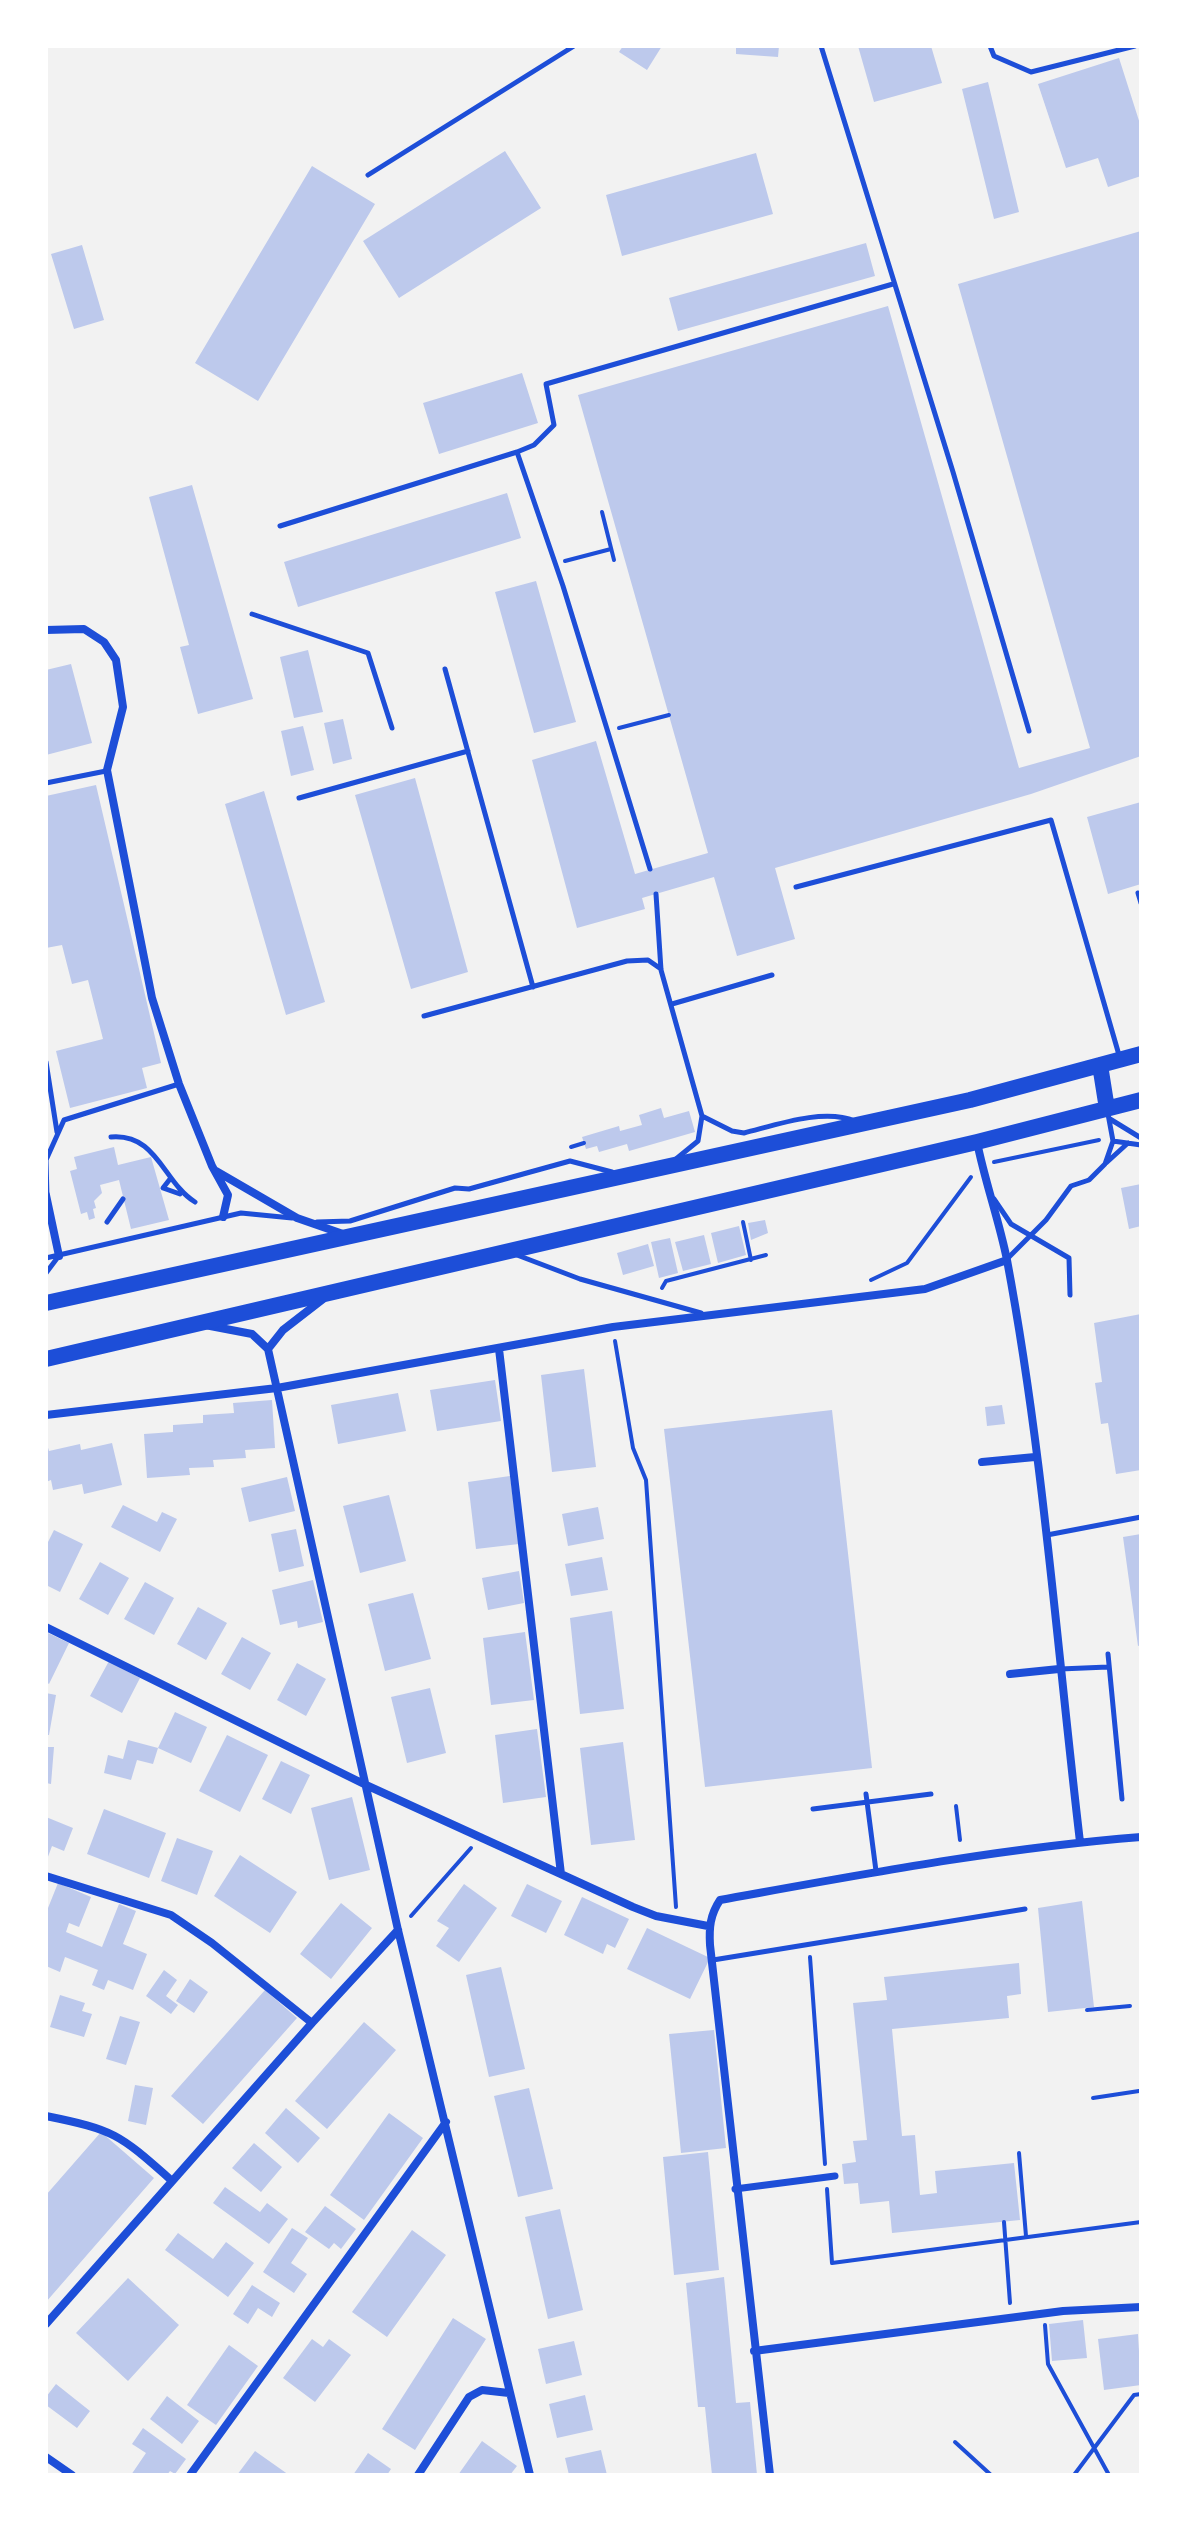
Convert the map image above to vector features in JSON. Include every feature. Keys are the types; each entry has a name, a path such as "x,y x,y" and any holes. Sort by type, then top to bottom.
{"highway":[{"path":"46,1303 860,1123 1141,1054"},
{"path":"1100,1065 1108,1114"},
{"path":"46,1359 1108,1114 1141,1100"}],"street":[{"path":"46,630 63,627 84,629 104,642 116,660 123,707 107,770 152,998 179,1084 228,1195 223,1217"},
{"path":"977,1142 1007,1260 1046,1535 1080,1842"},
{"path":"215,1171 297,1218 347,1235"},
{"path":"47,1198 59,1256"},
{"path":"46,1415 277,1388 613,1327 925,1289 1007,1260"},
{"path":"268,1349 283,1330 334,1292"},
{"path":"197,1324 252,1334 268,1349 398,1930 530,2475"},
{"path":"499,1349 561,1874"},
{"path":"982,1462 1035,1457"},
{"path":"46,1627 366,1785 561,1874 656,1916 708,1926"},
{"path":"1010,1674 1059,1669"},
{"path":"770,2475 735,2189 708,1926 720,1900 876,1871 1080,1842 1141,1837"},
{"path":"46,1876 171,1915 212,1943 312,2023"},
{"path":"46,2324 171,2180 398,1930"},
{"path":"46,2116 106,2128 123,2137 171,2180"},
{"path":"190,2475 446,2122"},
{"path":"735,2189 830,2176"},
{"path":"754,2351 1044,2313 1141,2307"},
{"path":"418,2475 469,2397 482,2390 509,2393"},
{"path":"46,2457 72,2475"}],"lane":[{"path":"821,46 953,472 1029,731"},
{"path":"990,46 994,56 1031,72 1135,46"},
{"path":"368,175 571,47"},
{"path":"280,526 534,445 554,425 546,384 893,284"},
{"path":"517,452 650,869"},
{"path":"252,614 368,653 392,728"},
{"path":"445,669 533,987"},
{"path":"299,798 468,751"},
{"path":"46,783 107,770"},
{"path":"796,887 1051,820 1120,1060"},
{"path":"1138,893 1141,903"},
{"path":"656,894 661,970 702,1116 698,1141 668,1166"},
{"path":"424,1016 627,961 648,960 661,970"},
{"path":"672,1004 772,975"},
{"path":"46,1062 58,1134"},
{"path":"47,1198 46,1160 64,1120 179,1084"},
{"path":"1108,1114 1141,1138"},
{"path":"1105,1164 1113,1141 1108,1114"},
{"path":"702,1116 732,1131 744,1133 823,1117 844,1117 860,1123"},
{"path":"111,1137 125,1136 143,1144 158,1157 183,1195"},
{"path":"1113,1141 1141,1145"},
{"path":"1007,1260 1071,1186 1089,1180 1128,1143"},
{"path":"46,1258 241,1213 330,1223 350,1221 455,1188 469,1189 570,1161 624,1175"},
{"path":"170,1179 163,1188 195,1202"},
{"path":"993,1198 1011,1224 1069,1258 1070,1295"},
{"path":"107,1222 123,1199"},
{"path":"508,1252 580,1279 710,1316"},
{"path":"46,1273 59,1256"},
{"path":"1046,1535 1141,1517"},
{"path":"1108,1654 1122,1799"},
{"path":"1059,1669 1108,1667"},
{"path":"866,1794 876,1871"},
{"path":"813,1809 931,1794"},
{"path":"713,1960 1025,1909"}],"path":[{"path":"602,512 614,560"},
{"path":"555,564 611,549"},
{"path":"606,732 669,715"},
{"path":"743,1222 751,1260"},
{"path":"653,1300 666,1279 766,1255"},
{"path":"613,1327 633,1448 646,1480 677,1920"},
{"path":"956,1806 960,1840"},
{"path":"398,1930 480,1837"},
{"path":"810,1952 830,2176 832,2263 1141,2222"},
{"path":"1087,2010 1130,2006"},
{"path":"1093,2098 1139,2091"},
{"path":"1019,2153 1026,2236"},
{"path":"1004,2222 1011,2318"},
{"path":"1044,2313 1048,2364 1109,2475"},
{"path":"1074,2475 1097,2449 1134,2395 1141,2394"},
{"path":"955,2442 991,2475"}],"building":[{"path":"623,46 662,46 647,70 619,52"},
{"path":"736,46 779,46 778,57 736,54"},
{"path":"858,46 931,46 942,83 874,102"},
{"path":"1119,58 1141,127 1141,176 1108,187 1098,158 1066,168 1038,84"},
{"path":"988,82 1019,212 994,219 962,89"},
{"path":"505,151 541,208 399,298 363,241"},
{"path":"756,153 773,214 622,256 606,195"},
{"path":"312,166 375,204 258,401 195,363"},
{"path":"1141,231 1141,756 1031,794 775,868 795,939 737,956 714,877 642,898 645,909 577,928 532,760 596,741 635,874 708,853 578,395 888,306 1019,768 1090,748 958,284"},
{"path":"866,243 875,276 678,331 669,298"},
{"path":"82,245 104,320 74,329 51,254"},
{"path":"522,373 538,423 439,454 423,403"},
{"path":"192,485 253,699 198,714 180,647 189,645 149,497"},
{"path":"507,493 521,538 298,607 284,562"},
{"path":"536,581 576,722 534,733 495,592"},
{"path":"308,650 323,712 294,718 280,657"},
{"path":"71,664 92,743 46,755 46,670"},
{"path":"343,719 352,759 333,764 324,723"},
{"path":"303,726 314,770 291,776 281,731"},
{"path":"415,778 468,972 411,989 355,795"},
{"path":"96,785 161,1063 142,1068 147,1088 70,1108 56,1051 103,1039 88,980 72,984 62,945 46,948 46,796"},
{"path":"264,791 325,1002 286,1015 225,804"},
{"path":"1141,802 1141,884 1108,894 1087,817"},
{"path":"661,1108 664,1118 689,1111 695,1132 629,1151 627,1144 599,1152 597,1146 586,1149 582,1137 619,1126 620,1131 642,1125 639,1115"},
{"path":"114,1147 118,1165 151,1157 169,1220 131,1229 119,1180 100,1185 102,1193 94,1201 95,1218 89,1220 87,1212 81,1214 70,1171 77,1169 74,1157"},
{"path":"1141,1184 1141,1226 1129,1229 1121,1188"},
{"path":"765,1220 768,1233 751,1240 748,1223"},
{"path":"739,1226 746,1255 718,1263 711,1233"},
{"path":"704,1235 711,1264 683,1271 675,1242"},
{"path":"670,1238 678,1273 659,1278 651,1242"},
{"path":"648,1244 654,1266 623,1275 617,1253"},
{"path":"1141,1314 1141,1470 1116,1474 1108,1423 1101,1424 1095,1383 1102,1382 1094,1323"},
{"path":"584,1369 596,1467 552,1472 541,1375"},
{"path":"495,1380 501,1421 437,1431 430,1390"},
{"path":"398,1393 406,1431 338,1444 331,1405"},
{"path":"272,1400 275,1448 245,1450 246,1458 213,1460 214,1467 189,1468 190,1475 147,1478 144,1434 173,1432 173,1425 203,1423 203,1415 234,1413 233,1403"},
{"path":"1002,1405 1005,1424 987,1426 985,1407"},
{"path":"832,1410 872,1768 705,1787 664,1429"},
{"path":"46,1441 49,1451 80,1444 81,1450 112,1443 122,1485 84,1494 82,1484 53,1490 51,1480 46,1482"},
{"path":"510,1476 519,1544 476,1549 468,1482"},
{"path":"287,1477 295,1511 249,1522 241,1488"},
{"path":"389,1495 406,1561 360,1573 343,1506"},
{"path":"123,1505 157,1522 162,1512 177,1519 160,1552 111,1527"},
{"path":"598,1507 604,1539 568,1546 562,1514"},
{"path":"296,1529 304,1566 279,1572 271,1534"},
{"path":"54,1530 83,1544 60,1592 46,1585 46,1546"},
{"path":"1141,1534 1141,1645 1138,1646 1123,1537"},
{"path":"602,1557 608,1590 571,1596 565,1564"},
{"path":"100,1562 129,1578 108,1615 79,1599"},
{"path":"519,1571 524,1603 488,1610 482,1578"},
{"path":"313,1580 323,1622 298,1628 297,1621 280,1625 272,1590"},
{"path":"145,1582 174,1598 154,1635 124,1619"},
{"path":"413,1593 431,1659 385,1671 368,1604"},
{"path":"198,1607 227,1623 206,1660 177,1644"},
{"path":"612,1611 624,1709 580,1714 570,1618"},
{"path":"46,1632 69,1643 49,1684 46,1682"},
{"path":"525,1632 534,1700 491,1705 483,1638"},
{"path":"242,1637 271,1653 250,1690 221,1674"},
{"path":"109,1661 140,1678 122,1713 90,1696"},
{"path":"297,1663 326,1679 306,1716 277,1700"},
{"path":"430,1688 446,1753 407,1763 391,1697"},
{"path":"46,1693 56,1695 49,1735 46,1735"},
{"path":"175,1712 207,1727 191,1763 158,1748"},
{"path":"537,1729 546,1797 503,1803 495,1735"},
{"path":"227,1735 268,1755 240,1812 199,1791"},
{"path":"128,1740 158,1748 153,1764 137,1760 131,1780 104,1773 108,1755 123,1759"},
{"path":"623,1742 635,1840 591,1845 580,1748"},
{"path":"46,1747 54,1747 51,1784 46,1783"},
{"path":"281,1761 310,1775 291,1814 262,1799"},
{"path":"352,1797 370,1870 329,1880 311,1808"},
{"path":"104,1809 166,1833 149,1878 87,1854"},
{"path":"46,1817 73,1828 64,1851 52,1846 46,1862"},
{"path":"177,1838 213,1851 197,1895 161,1881"},
{"path":"240,1855 297,1892 270,1933 214,1896"},
{"path":"58,1883 91,1897 79,1927 69,1923 66,1932 102,1947 119,1904 136,1911 123,1944 147,1954 133,1990 108,1980 104,1990 92,1985 98,1970 65,1957 60,1972 46,1966 46,1913"},
{"path":"464,1884 497,1908 459,1962 436,1946 449,1928 437,1921"},
{"path":"527,1884 562,1901 546,1933 511,1916"},
{"path":"582,1897 629,1919 615,1948 607,1944 603,1954 564,1935"},
{"path":"1082,1901 1094,2007 1048,2012 1038,1908"},
{"path":"341,1903 372,1928 331,1979 300,1954"},
{"path":"647,1928 710,1958 690,1999 627,1969"},
{"path":"1019,1963 1021,1994 1007,1996 1009,2018 892,2029 902,2136 915,2135 920,2195 937,2193 935,2171 1014,2163 1020,2220 892,2233 889,2201 860,2204 858,2183 844,2184 842,2164 856,2162 853,2141 867,2140 853,2003 887,2000 884,1977"},
{"path":"501,1967 525,2069 489,2077 466,1975"},
{"path":"164,1970 177,1980 166,1996 178,2005 171,2014 146,1996"},
{"path":"190,1979 208,1992 194,2013 176,2001"},
{"path":"265,1990 297,2018 203,2124 171,2096"},
{"path":"60,1995 85,2003 82,2011 92,2014 84,2037 50,2027"},
{"path":"120,2016 140,2022 126,2065 106,2059"},
{"path":"364,2022 396,2050 327,2129 295,2101"},
{"path":"714,2030 726,2148 681,2153 669,2034"},
{"path":"135,2085 153,2088 146,2125 128,2121"},
{"path":"529,2088 553,2189 518,2197 494,2096"},
{"path":"286,2108 320,2138 298,2163 265,2133"},
{"path":"389,2113 423,2138 364,2220 330,2195"},
{"path":"101,2132 154,2178 46,2302 46,2195"},
{"path":"254,2143 282,2167 261,2192 232,2168"},
{"path":"708,2152 719,2270 674,2275 663,2157"},
{"path":"225,2187 260,2212 267,2203 288,2219 269,2244 213,2203"},
{"path":"325,2206 356,2229 341,2249 334,2243 329,2249 305,2232"},
{"path":"560,2209 583,2310 548,2319 525,2217"},
{"path":"292,2228 308,2238 291,2263 307,2274 294,2293 263,2272"},
{"path":"412,2230 446,2255 387,2337 352,2312"},
{"path":"178,2233 213,2259 226,2242 254,2263 228,2297 165,2250"},
{"path":"724,2277 736,2403 750,2402 757,2475 712,2475 705,2407 698,2407 686,2283"},
{"path":"128,2278 179,2325 128,2381 76,2333"},
{"path":"252,2285 280,2303 272,2317 258,2308 248,2324 233,2314"},
{"path":"453,2318 486,2339 415,2450 382,2429"},
{"path":"1083,2320 1087,2358 1052,2361 1049,2324"},
{"path":"1138,2334 1141,2385 1104,2390 1098,2339"},
{"path":"312,2339 323,2347 329,2339 351,2355 315,2402 283,2378"},
{"path":"574,2341 582,2375 546,2384 538,2349"},
{"path":"229,2345 258,2366 216,2425 187,2405"},
{"path":"56,2384 90,2411 77,2428 46,2405 46,2397"},
{"path":"585,2395 593,2430 557,2438 549,2404"},
{"path":"167,2396 199,2421 182,2444 150,2419"},
{"path":"143,2428 186,2459 175,2474 170,2471 167,2475 131,2475 146,2453 132,2444"},
{"path":"482,2441 517,2466 510,2475 458,2475"},
{"path":"601,2450 607,2475 569,2475 565,2458"},
{"path":"255,2451 289,2475 237,2475"},
{"path":"368,2453 391,2469 387,2475 353,2475"}]}
